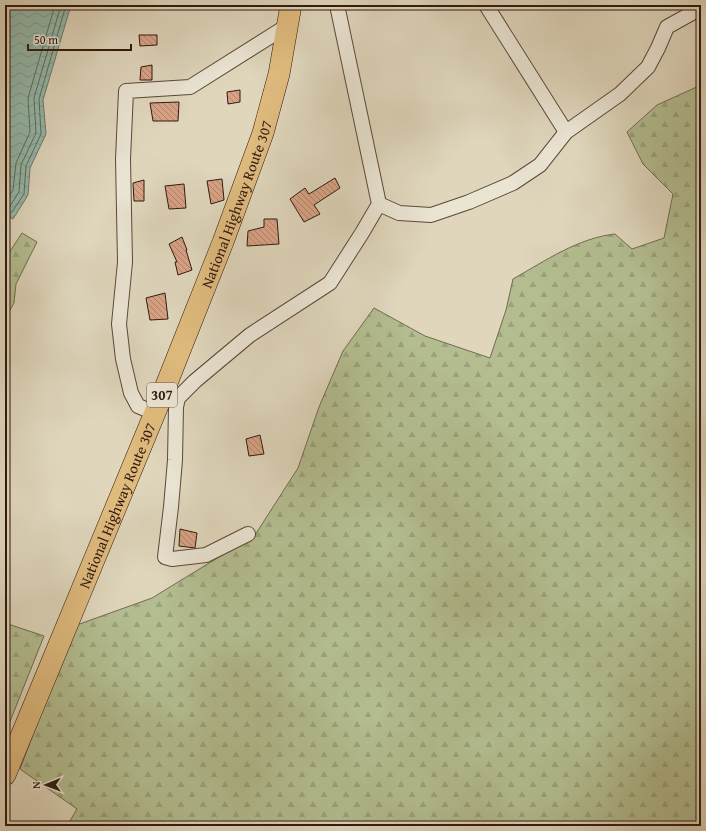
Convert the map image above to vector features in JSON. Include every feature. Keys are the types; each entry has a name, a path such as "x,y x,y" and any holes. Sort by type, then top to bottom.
{"highway":[{"name":"National Highway Route 307","path":"5,775 165,402 263,133 279,74 291,5"}],"street":[{"path":"287,26 190,87 126,91 123,160 125,262 119,324 123,359 131,393 138,406 165,402 195,381 250,335 330,283 379,204 337,5"},
{"path":"486,5 566,132"},
{"path":"379,204 399,213 431,215 470,202 513,183 540,165 566,132 620,94 648,67 667,27 701,8"},
{"path":"165,402 176,407 171,507 164,557 172,559 206,555 248,534"}],"green space":[{"path":"701,85 701,826 67,826 77,809 20,769 74,626 152,598 255,535 298,468 319,407 343,351 374,308 425,336 490,358 506,310 513,279 562,251 601,236 615,234 632,249 664,238 673,194 643,164 627,132 657,105"},
{"path":"22,233 37,242 16,284 14,303 5,319 5,259"},
{"path":"5,623 44,636 5,734"}],"water":[{"path":"5,5 71,5 43,100 46,134 30,168 28,195 13,219 5,215"}],"building":[{"path":"139,35 157,35 157,45 140,46"},
{"path":"152,65 152,80 140,80 141,67"},
{"path":"240,90 240,102 228,104 227,92"},
{"path":"179,102 178,121 153,121 150,103"},
{"path":"335,178 340,188 314,205 320,214 304,222 290,199 305,188 309,194"},
{"path":"222,179 224,200 211,204 207,181"},
{"path":"144,180 144,201 134,201 133,183"},
{"path":"184,184 186,208 169,209 165,186"},
{"path":"264,219 277,219 279,244 247,246 248,231 264,227"},
{"path":"182,237 192,270 178,275 175,262 177,262 169,244"},
{"path":"165,293 168,319 150,320 146,298"},
{"path":"260,435 264,454 249,456 246,439"},
{"path":"180,529 197,533 195,548 179,546"}]}
